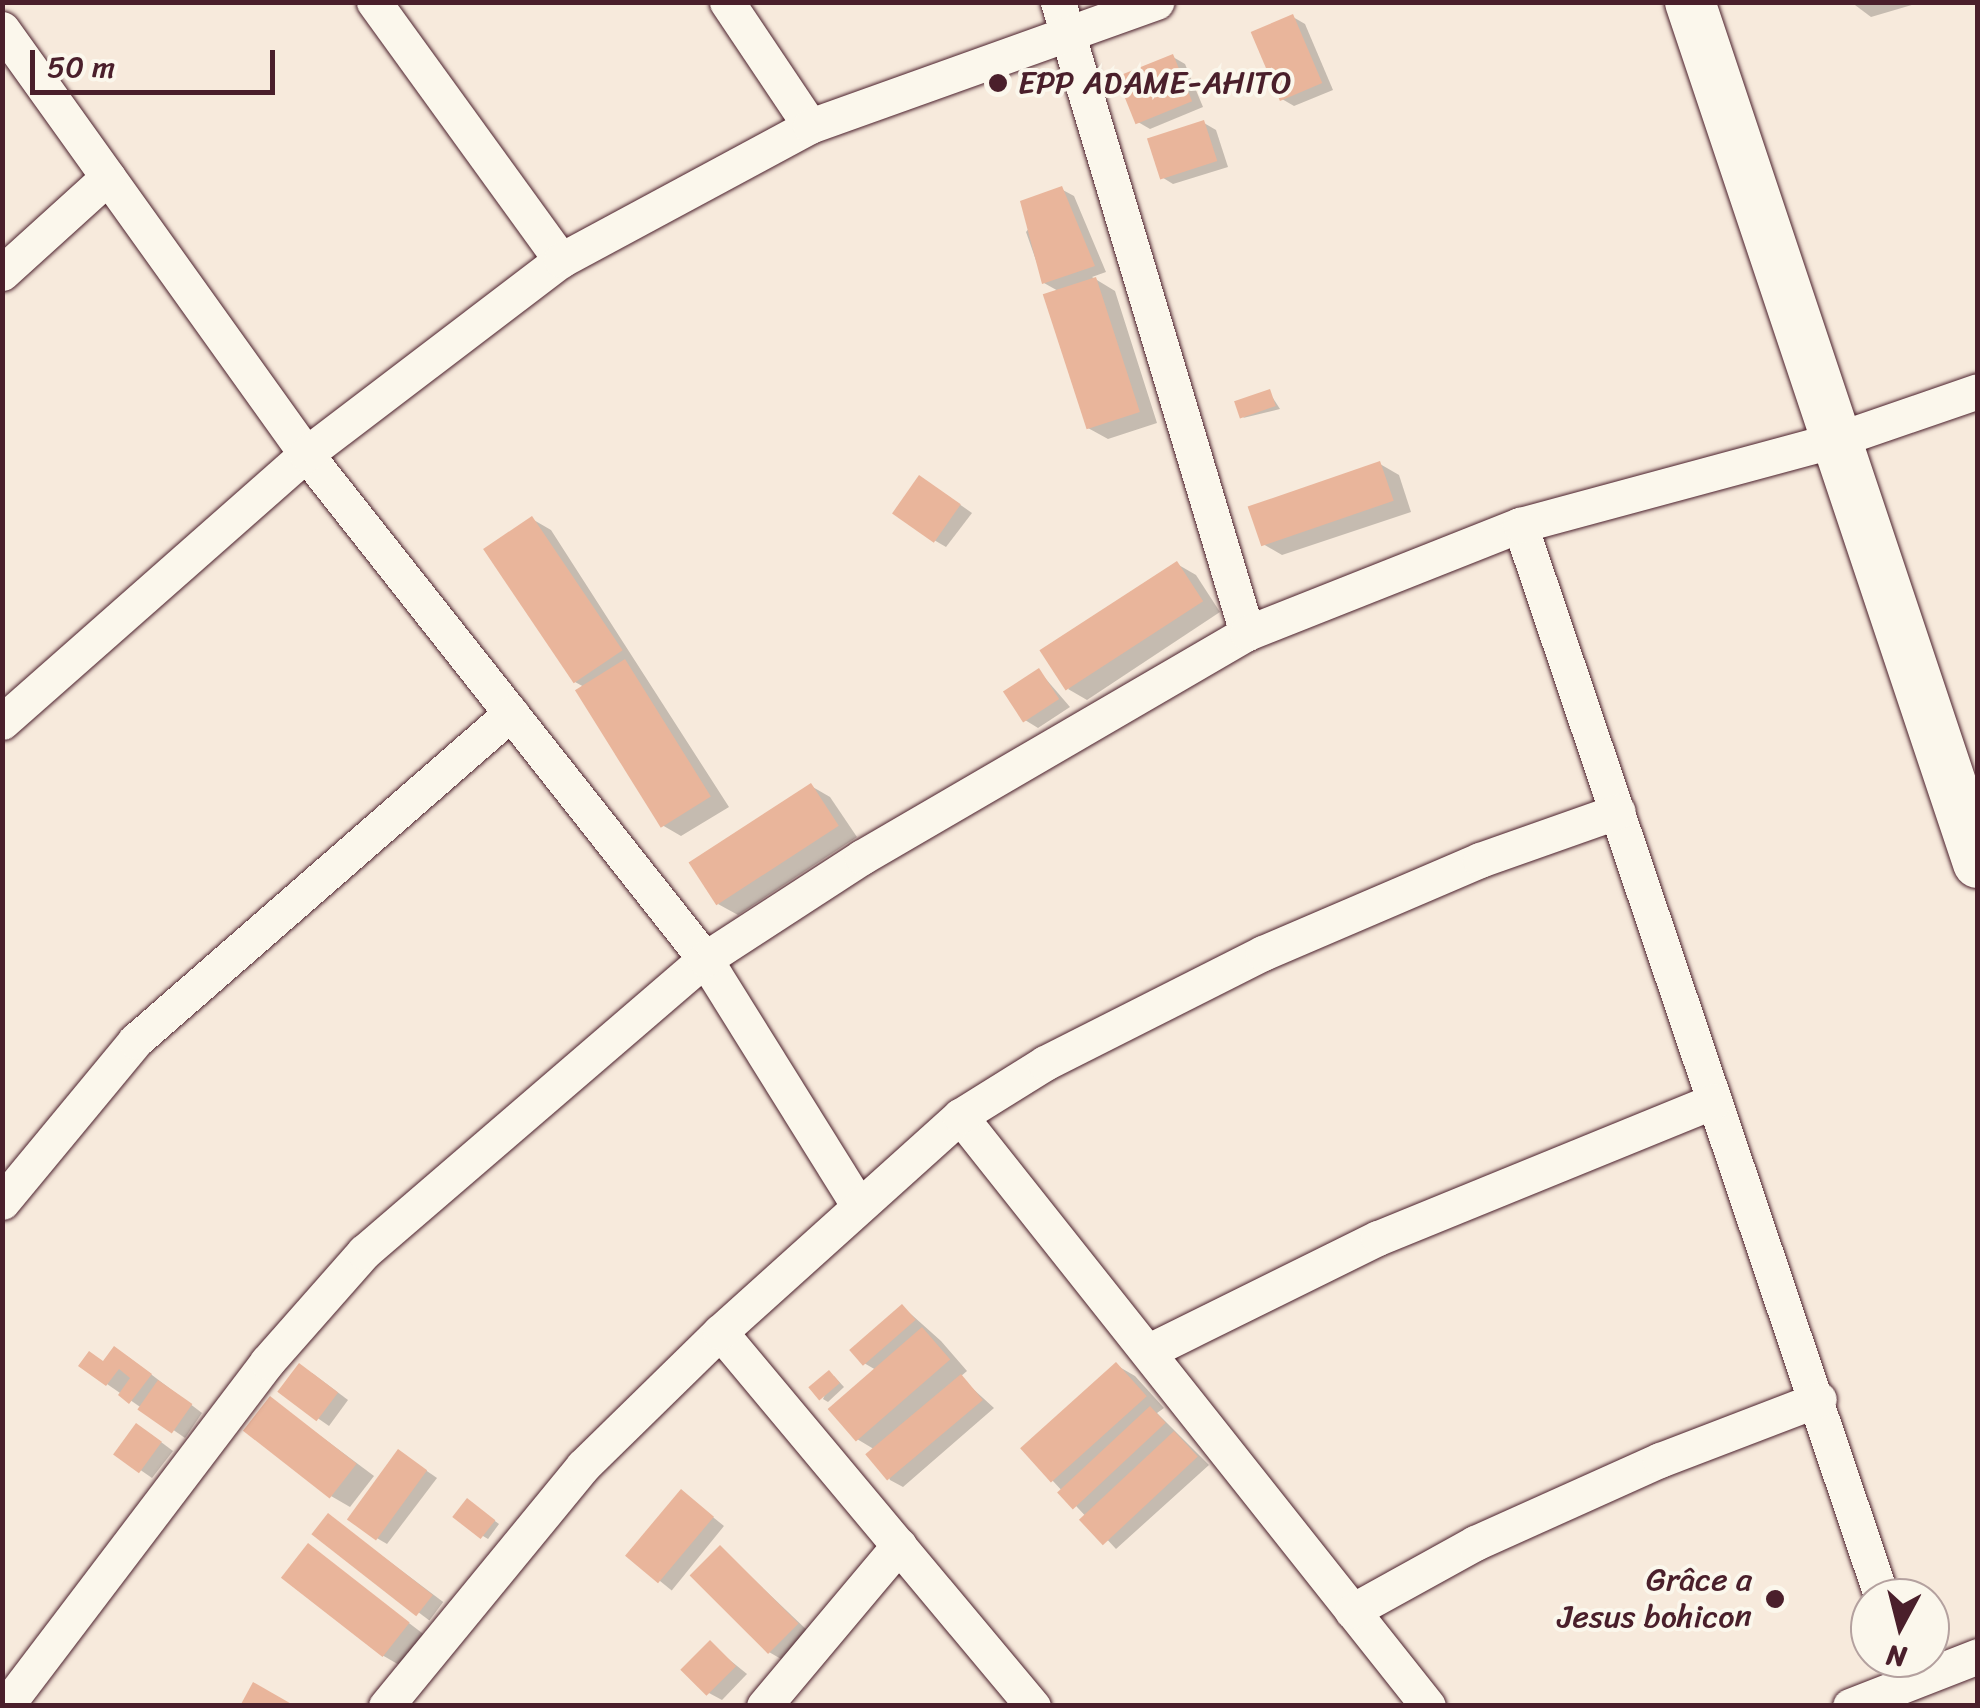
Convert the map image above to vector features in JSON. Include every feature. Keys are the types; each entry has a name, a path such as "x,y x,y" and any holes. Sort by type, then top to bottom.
{"main road":[{"path":"1690,2 1978,863"}],"street":[{"path":"374,2 561,260"},
{"path":"726,2 810,126"},
{"path":"2,722 306,454 561,260 810,126 1062,17 1157,2"},
{"path":"1062,17 1247,632"},
{"path":"2,29 306,454 705,959 858,1205"},
{"path":"2,273 108,177"},
{"path":"6,1706 267,1362 364,1252 705,959 862,858 1247,632 1520,525 1836,440 1978,391"},
{"path":"1520,525 1819,1399 1876,1578"},
{"path":"2,1202 135,1041 511,712"},
{"path":"386,1706 583,1466 720,1332 960,1116 1045,1063 1263,952 1480,860 1618,811"},
{"path":"1149,1351 1378,1238 1714,1100"},
{"path":"960,1116 1428,1706"},
{"path":"720,1332 1034,1706"},
{"path":"1352,1611 1509,1528 1819,1399"},
{"path":"764,1706 898,1545"},
{"path":"1950,1661 1978,1656"},
{"path":"1850,1706 1891,1678"}],"building":[{"path":"1293,14 1322,83 1280,101 1251,32"},
{"path":"1173,54 1192,101 1136,124 1116,77"},
{"path":"1204,120 1217,161 1160,179 1147,139"},
{"path":"1062,186 1095,266 1042,284 1020,201"},
{"path":"1096,277 1140,412 1087,429 1043,294"},
{"path":"1270,389 1276,406 1240,418 1234,401"},
{"path":"1380,461 1394,501 1261,546 1248,507"},
{"path":"919,475 961,504 934,543 892,514"},
{"path":"532,516 623,650 574,683 483,549"},
{"path":"1177,561 1203,601 1066,691 1039,650"},
{"path":"625,659 711,796 661,828 575,690"},
{"path":"1039,668 1059,699 1023,722 1003,691"},
{"path":"811,783 839,826 716,905 689,863"},
{"path":"902,1304 916,1320 863,1366 849,1350"},
{"path":"922,1327 950,1359 856,1441 828,1409"},
{"path":"114,1346 152,1374 129,1404 118,1395 130,1378 119,1369 106,1386 78,1366 89,1351 103,1361"},
{"path":"1116,1362 1147,1396 1051,1483 1020,1448"},
{"path":"299,1363 338,1392 316,1421 277,1392"},
{"path":"829,1370 840,1383 819,1400 808,1387"},
{"path":"961,1374 983,1400 887,1480 865,1454"},
{"path":"158,1380 192,1404 172,1434 137,1409"},
{"path":"270,1396 357,1464 330,1498 243,1431"},
{"path":"1150,1406 1166,1423 1073,1509 1057,1493"},
{"path":"136,1423 162,1442 139,1473 113,1455"},
{"path":"1174,1431 1198,1457 1103,1545 1079,1520"},
{"path":"398,1449 427,1470 376,1541 347,1519"},
{"path":"681,1489 714,1517 658,1583 625,1556"},
{"path":"467,1498 495,1520 481,1539 452,1517"},
{"path":"328,1513 433,1595 416,1616 311,1534"},
{"path":"308,1543 410,1622 383,1657 281,1578"},
{"path":"720,1545 798,1623 768,1654 690,1575"},
{"path":"710,1640 736,1666 706,1696 680,1670"},
{"path":"253,1682 295,1706 240,1706"}],"place":[{"name":"EPP ADAME-AHITO","path":"998,83"},
{"name":"Grâce a Jesus bohicon","path":"1775,1599"}]}
